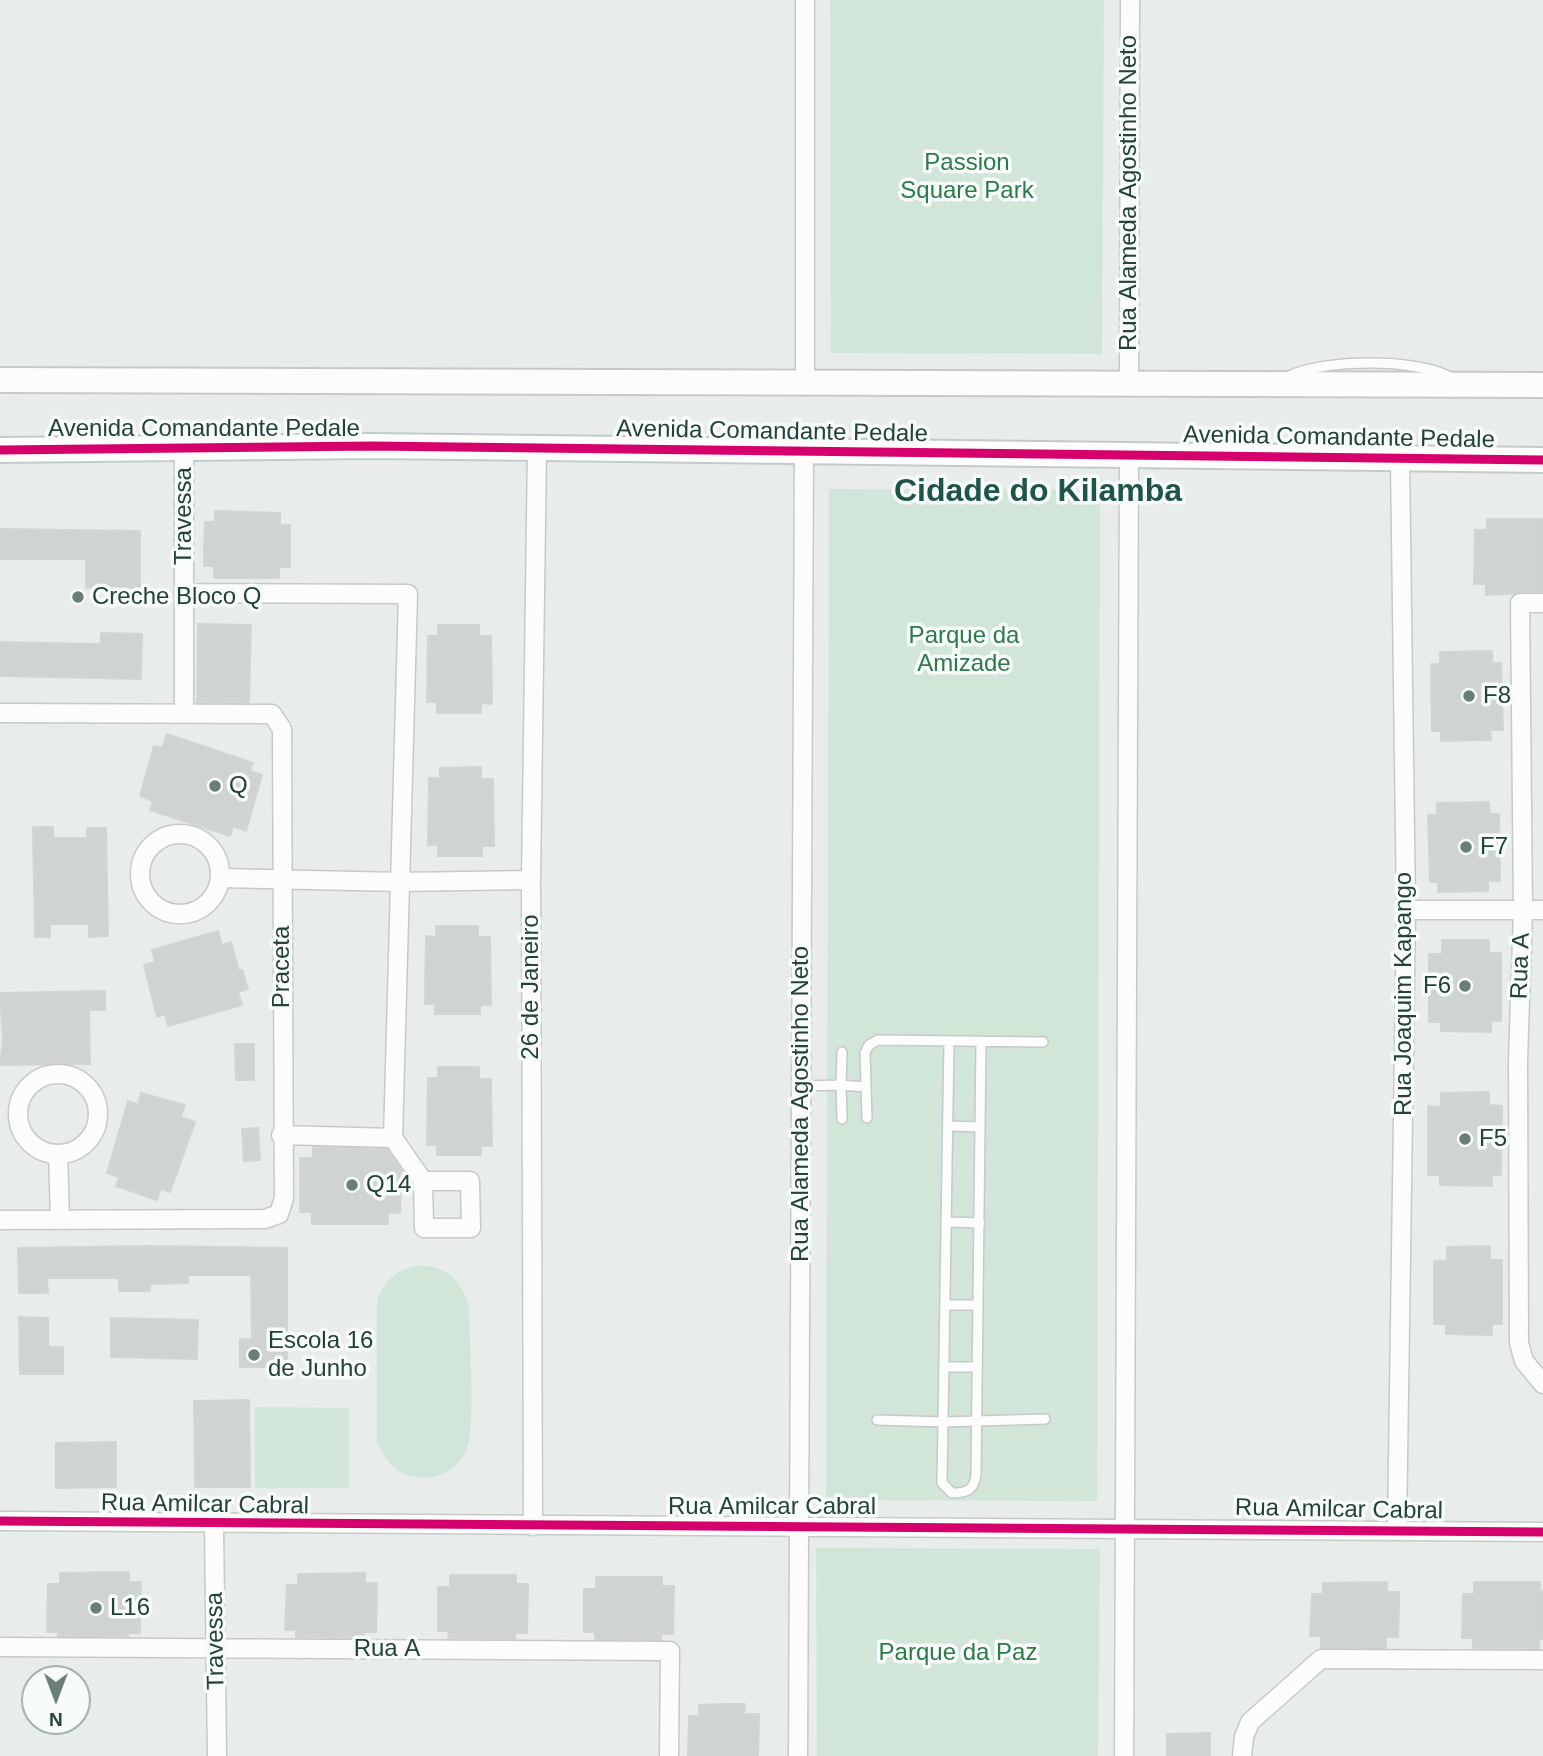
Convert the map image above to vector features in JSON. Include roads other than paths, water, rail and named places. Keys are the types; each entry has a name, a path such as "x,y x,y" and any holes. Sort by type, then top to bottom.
{"street":[{"path":"805,0 805,381"},
{"name":"Rua Alameda Agostinho Neto","path":"1129,386 1130,0"},
{"name":"Avenida Comandante Pedale","path":"0,380 805,381 1129,386 1543,385"},
{"name":"Avenida Comandante Pedale","path":"4,451 184,446 537,448 1543,460"},
{"name":"Travessa","path":"184,446 184,712"},
{"name":"26 de Janeiro","path":"533,1526 531,880 537,448"},
{"name":"Rua Alameda Agostinho Neto","path":"798,1756 804,452"},
{"path":"1124,1756 1129,454"},
{"name":"Rua Joaquim Kapango","path":"1397,1531 1406,910 1400,458"},
{"path":"185,593 408,594 393,1138 423,1181"},
{"name":"Rua A","path":"1543,603 1520,603 1523,910 1518,1060 1520,1352 1524,1362 1543,1384"},
{"name":"Praceta","path":"0,713 272,713 279,721 282,729 283,1207 273,1217 0,1220"},
{"path":"179,833 197,837 209,845 220,864 221,878 215,894 206,905 190,913 176,915 162,911 150,902 141,888 139,874 142,859 149,847 165,836 179,833"},
{"path":"221,878 400,882 531,880"},
{"path":"1406,910 1543,910"},
{"path":"65,1074 75,1077 93,1092 98,1105 98,1120 85,1145 72,1152 58,1154 44,1152 31,1144 22,1133 18,1117 19,1103 26,1089 43,1077 65,1074"},
{"path":"281,1135 393,1138"},
{"path":"58,1154 60,1220"},
{"name":"Rua Amilcar Cabral","path":"0,1521 214,1525 1125,1527 1543,1532"},
{"name":"Travessa","path":"214,1525 217,1756"},
{"name":"Rua A","path":"0,1647 670,1651 670,1756"},
{"path":"1242,1756 1244,1737 1250,1722 1321,1659 1543,1660"}],"lane":[{"path":"867,1118 865,1053 869,1045 878,1040 1043,1042"},
{"path":"948,1041 950,1126 942,1483 952,1493 970,1490 975,1485 981,1041"},
{"path":"842,1052 842,1119"},
{"path":"801,1086 866,1087"},
{"path":"950,1126 980,1127"},
{"path":"948,1222 980,1223"},
{"path":"946,1305 977,1305"},
{"path":"945,1367 977,1367"},
{"path":"877,1419 944,1422 1045,1419"}],"place":[{"name":"Creche Bloco Q","path":"78,597"},
{"name":"F8","path":"1469,696"},
{"name":"Q","path":"215,786"},
{"name":"F7","path":"1466,847"},
{"name":"F6","path":"1465,986"},
{"name":"F5","path":"1465,1139"},
{"name":"Q14","path":"352,1185"},
{"name":"Escola 16 de Junho","path":"254,1355"},
{"name":"L16","path":"96,1608"}],"district":[{"name":"Cidade do Kilamba","path":"1038,492"}],"park label":[{"name":"Passion Square Park","path":"967,177"},
{"name":"Parque da Amizade","path":"964,650"},
{"name":"Parque da Paz","path":"958,1653"}]}
